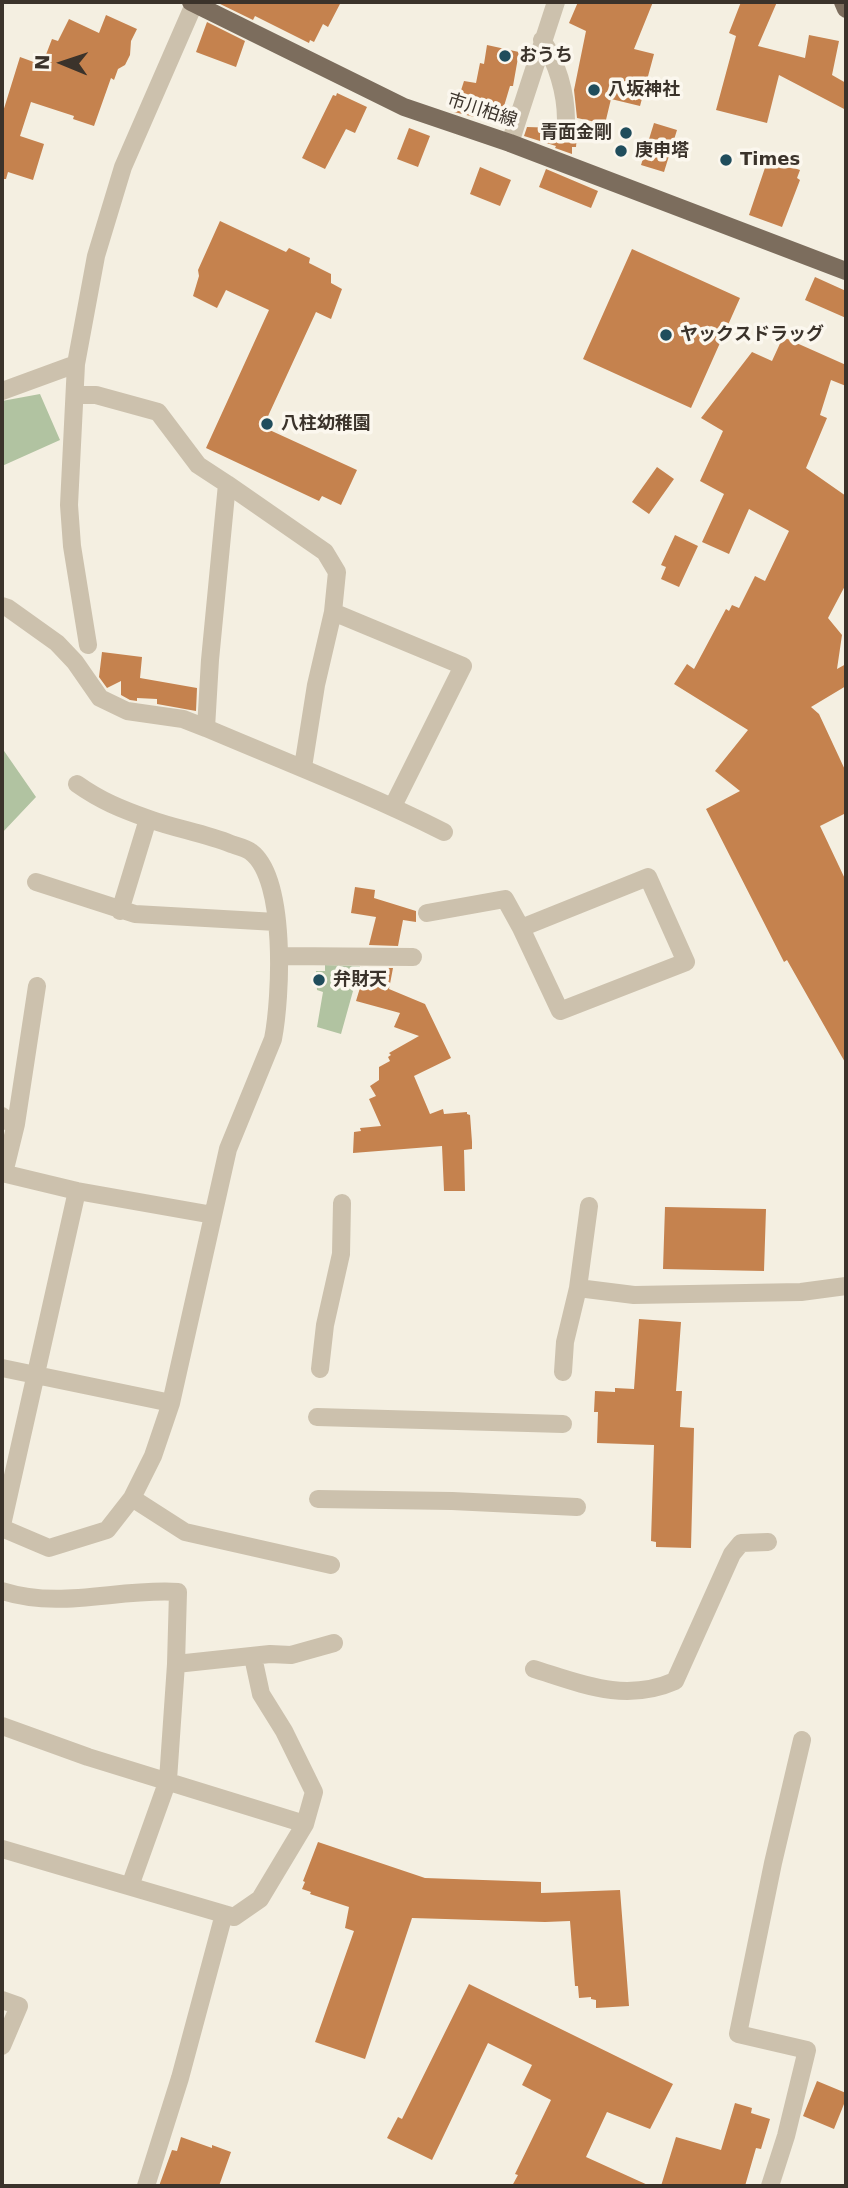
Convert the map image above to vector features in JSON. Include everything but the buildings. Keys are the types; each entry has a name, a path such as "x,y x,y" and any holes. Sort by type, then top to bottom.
{"main road":[{"name":"市川柏線","path":"194,2 404,107 510,143 846,271"},
{"path":"843,2 846,9"}],"street":[{"path":"88,645 72,546 69,505 76,364 96,256 123,167 194,2"},
{"path":"510,143 556,2"},
{"path":"542,40 553,56 566,109 566,120"},
{"path":"2,391 76,364"},
{"path":"75,395 96,395 158,412 198,464 325,552 337,572 333,612 316,685 303,767"},
{"path":"206,728 227,484"},
{"path":"2,606 57,643 75,662 100,698 127,711 183,719 303,767 393,806 444,832"},
{"path":"333,612 463,666 393,806"},
{"path":"77,785 106,804 148,819 207,834 251,852 267,876 281,956 273,1039 228,1149 171,1403 153,1456 132,1498 107,1530 49,1548 2,1526 77,1191"},
{"path":"120,911 148,819"},
{"path":"427,914 505,899 560,1011 687,962 648,877 521,928"},
{"path":"36,882 135,914 276,922"},
{"path":"281,956 413,957"},
{"path":"37,986 8,1122 3,1173 77,1191 214,1215"},
{"path":"320,1369 325,1325 341,1254 342,1203"},
{"path":"563,1372 565,1342 578,1288 589,1206"},
{"path":"578,1288 634,1295 801,1292 846,1286"},
{"path":"2,1368 171,1403"},
{"path":"317,1417 563,1424"},
{"path":"132,1498 185,1532 331,1565"},
{"path":"318,1499 452,1501 577,1507"},
{"path":"534,1669 607,1691 662,1686 675,1681 732,1554 741,1543 768,1542"},
{"path":"2,1591 23,1598 79,1600 153,1590 178,1592 168,1780 131,1886"},
{"path":"176,1664 270,1654 291,1655 334,1643"},
{"path":"2,1849 234,1917 260,1899 304,1824 314,1792 284,1731 261,1695 253,1657"},
{"path":"2,1726 88,1757 304,1824"},
{"path":"771,2186 807,2050 738,2034 773,1863 802,1740"},
{"path":"146,2186 180,2078 224,1914"},
{"path":"2,2000 19,2006 2,2046"}],"green space":[{"path":"40,394 60,440 2,466 2,401"},
{"path":"2,748 36,797 2,833"},
{"path":"325,965 360,966 341,1034 317,1027 323,992 317,990 316,971 325,971"}],"place":[{"name":"おうち","path":"505,56"},
{"name":"八坂神社","path":"594,90"},
{"name":"青面金剛","path":"626,133"},
{"name":"庚申塔","path":"621,151"},
{"name":"Times","path":"726,160"},
{"name":"ヤックスドラッグ","path":"666,335"},
{"name":"八柱幼稚園","path":"267,424"},
{"name":"弁財天","path":"319,980"}]}
